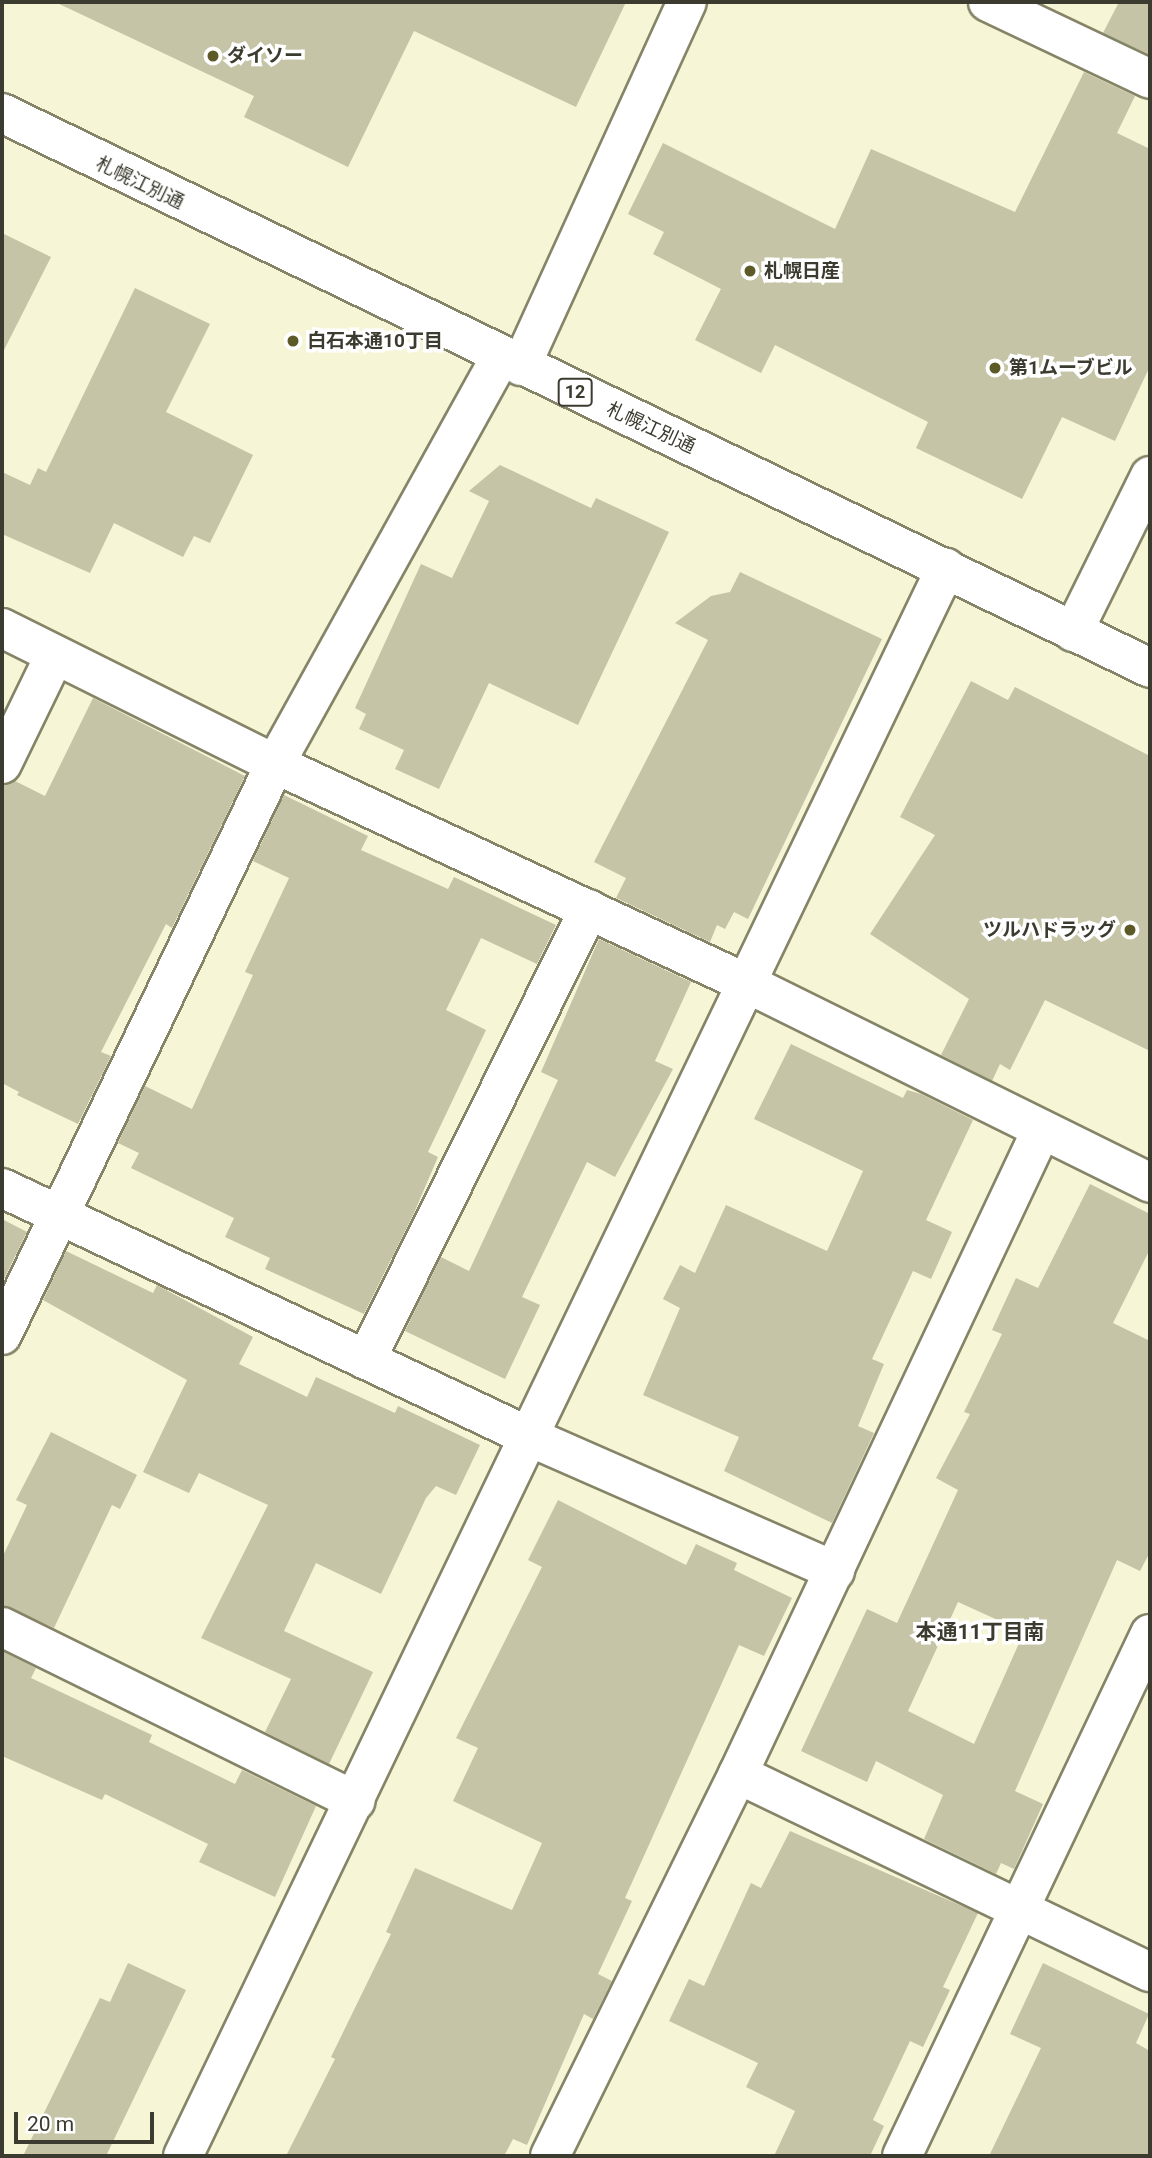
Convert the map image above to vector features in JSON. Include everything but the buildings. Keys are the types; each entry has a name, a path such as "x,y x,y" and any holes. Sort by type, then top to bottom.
{"main road":[{"path":"2,1335 275,764 511,361 687,2"},
{"path":"988,2 1150,79"},
{"name":"札幌江別通","path":"2,113 1150,668"},
{"path":"1073,632 1150,476"},
{"path":"183,2156 531,1438 946,568"},
{"path":"2,628 275,764 746,983 1150,1183"},
{"path":"2,764 55,654"},
{"path":"366,1360 589,909"},
{"path":"550,2156 738,1774 1041,1131"},
{"path":"2,1188 531,1438 835,1571"},
{"path":"2,1627 355,1801"},
{"path":"902,2156 1150,1634"},
{"path":"738,1774 1150,1972"}],"place":[{"name":"ダイソー","path":"213,56"},
{"name":"札幌日産","path":"750,271"},
{"name":"白石本通10丁目","path":"293,341"},
{"name":"第1ムーブビル","path":"995,368"},
{"name":"ツルハドラッグ","path":"1130,930"}],"district":[{"name":"本通11丁目南","path":"980,1632"}]}
